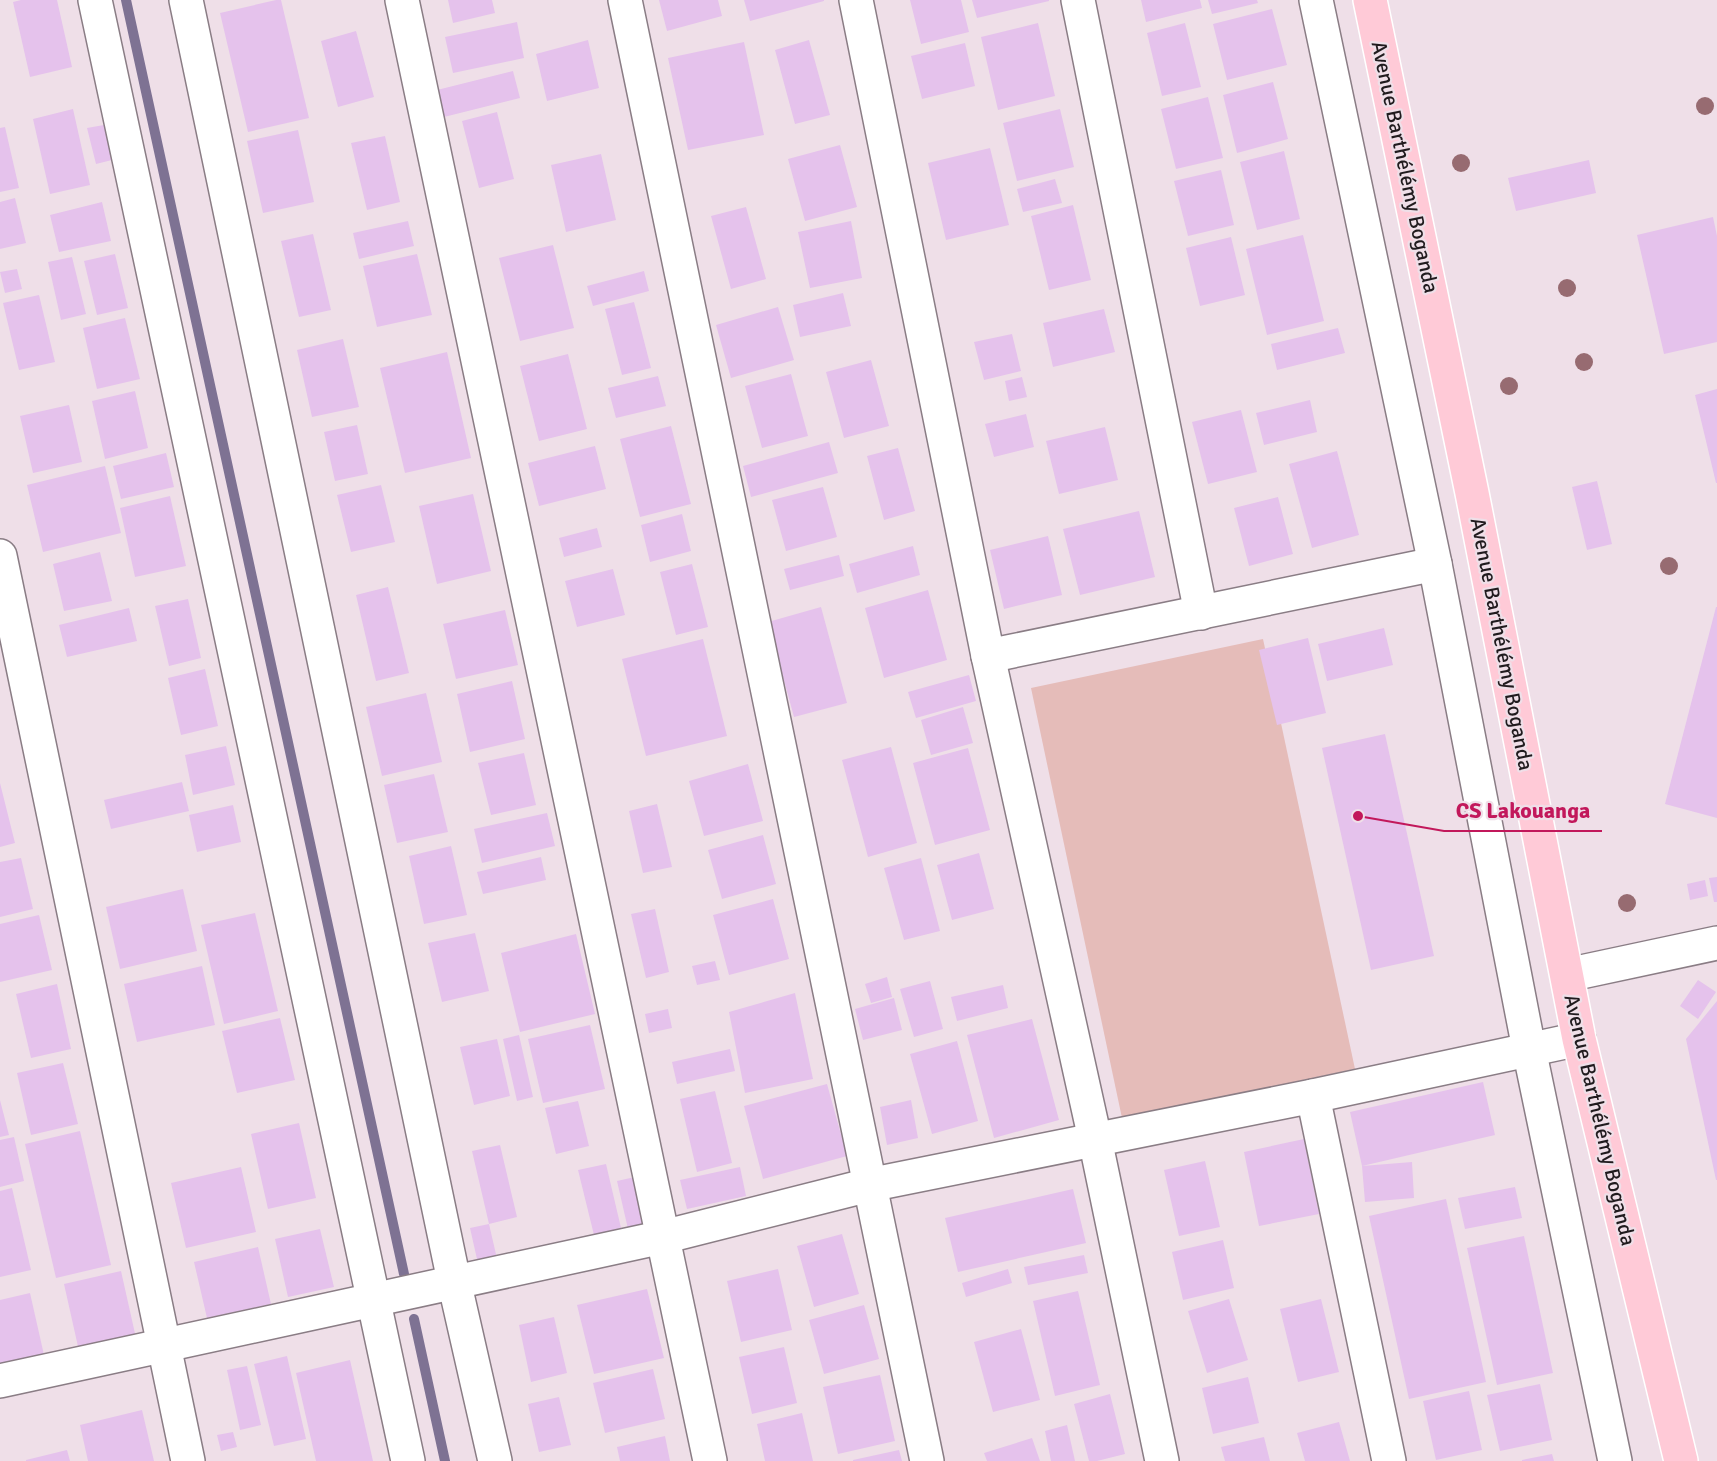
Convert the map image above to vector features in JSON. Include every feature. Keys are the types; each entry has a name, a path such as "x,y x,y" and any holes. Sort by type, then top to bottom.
{"main road":[{"name":"Avenue Barthélémy Boganda","path":"1370,0 1474,505 1580,1039 1681,1461"}],"street":[{"path":"95,0 408,1461"},
{"path":"186,0 454,1281 495,1461"},
{"path":"402,0 710,1461"},
{"path":"625,0 927,1461"},
{"path":"856,0 988,656 1095,1139 1162,1461"},
{"path":"1078,0 1201,613"},
{"path":"1316,0 1435,564 1529,1049 1615,1461"},
{"path":"0,556 188,1461"},
{"path":"988,656 1435,564"},
{"path":"1567,975 1717,943"},
{"path":"0,1381 663,1237 869,1185 1313,1096 1580,1039"},
{"path":"1313,1096 1389,1461"}],"shaded area":[{"path":"1263,639 1355,1069 1122,1118 1031,688"}],"building":[{"path":"57,0 72,67 30,77 13,2"},
{"path":"281,0 309,118 248,132 220,13"},
{"path":"448,0 492,0 495,13 453,23"},
{"path":"659,0 718,0 722,16 667,31"},
{"path":"744,0 824,0 824,1 750,21"},
{"path":"910,0 961,0 969,32 921,44"},
{"path":"972,0 1049,0 1049,1 977,18"},
{"path":"1141,0 1200,0 1202,8 1146,22"},
{"path":"1208,0 1257,0 1258,3 1212,14"},
{"path":"1272,9 1287,65 1227,80 1213,24"},
{"path":"517,22 524,58 453,73 445,37"},
{"path":"1038,23 1055,96 998,110 981,37"},
{"path":"1185,23 1201,87 1162,96 1147,33"},
{"path":"356,31 374,97 338,107 321,41"},
{"path":"588,40 599,88 547,101 536,54"},
{"path":"809,40 830,115 795,124 775,50"},
{"path":"744,42 764,135 688,150 668,58"},
{"path":"965,43 975,86 922,99 911,56"},
{"path":"513,71 520,98 444,117 437,90"},
{"path":"1273,82 1288,139 1237,153 1223,95"},
{"path":"1208,97 1223,158 1176,169 1161,109"},
{"path":"73,109 90,185 50,194 33,119"},
{"path":"1060,109 1074,167 1017,181 1003,123"},
{"path":"497,112 514,179 479,188 462,121"},
{"path":"104,125 112,160 96,164 87,128"},
{"path":"5,127 19,188 0,192 0,128"},
{"path":"298,130 314,202 263,213 247,141"},
{"path":"385,136 400,202 367,210 351,143"},
{"path":"840,145 857,207 805,221 788,159"},
{"path":"990,148 1009,225 946,240 928,163"},
{"path":"1284,151 1300,219 1257,230 1240,162"},
{"path":"601,154 616,220 566,232 551,165"},
{"path":"1589,160 1596,193 1516,211 1508,178"},
{"path":"1221,170 1234,225 1188,236 1174,181"},
{"path":"1055,179 1062,203 1023,212 1017,189"},
{"path":"15,198 26,243 0,249 0,202"},
{"path":"102,202 111,241 59,252 50,215"},
{"path":"1073,205 1091,280 1049,290 1031,216"},
{"path":"746,207 766,279 731,289 711,216"},
{"path":"1713,217 1717,236 1717,342 1664,354 1637,235"},
{"path":"408,221 414,246 359,259 353,233"},
{"path":"851,221 862,278 810,288 798,232"},
{"path":"313,234 331,310 299,317 281,241"},
{"path":"1303,235 1324,321 1267,335 1246,249"},
{"path":"1231,237 1245,295 1200,306 1186,248"},
{"path":"553,245 574,328 520,341 499,258"},
{"path":"115,254 128,308 97,315 84,261"},
{"path":"417,254 432,315 377,327 363,266"},
{"path":"72,257 86,314 61,320 48,262"},
{"path":"17,269 22,289 5,293 0,272"},
{"path":"644,271 649,291 593,306 587,286"},
{"path":"843,293 851,326 800,337 793,305"},
{"path":"39,295 55,362 19,370 3,303"},
{"path":"634,302 651,368 622,375 605,309"},
{"path":"778,307 794,360 731,378 716,325"},
{"path":"1104,309 1115,352 1053,367 1043,323"},
{"path":"125,318 140,379 97,389 83,328"},
{"path":"1338,328 1345,353 1277,370 1271,344"},
{"path":"1012,334 1021,371 984,380 974,342"},
{"path":"343,339 359,407 312,417 297,350"},
{"path":"447,352 471,458 405,473 380,368"},
{"path":"568,354 587,429 539,441 520,366"},
{"path":"871,360 889,426 844,438 826,372"},
{"path":"791,374 808,436 762,448 745,386"},
{"path":"658,376 666,406 616,418 608,388"},
{"path":"1022,377 1027,397 1009,401 1005,381"},
{"path":"1717,389 1717,483 1716,483 1695,395"},
{"path":"135,391 148,448 105,459 92,401"},
{"path":"1310,400 1317,432 1264,445 1256,413"},
{"path":"69,405 82,462 33,473 20,416"},
{"path":"1241,410 1257,472 1208,484 1192,422"},
{"path":"1026,414 1034,447 994,457 985,424"},
{"path":"357,425 368,474 335,481 324,432"},
{"path":"671,426 691,504 640,517 620,439"},
{"path":"1105,427 1118,480 1059,494 1046,441"},
{"path":"829,442 838,473 751,497 743,466"},
{"path":"595,446 606,489 539,506 528,463"},
{"path":"898,448 915,511 884,520 867,456"},
{"path":"1337,451 1359,535 1312,548 1289,464"},
{"path":"166,453 174,487 121,499 113,466"},
{"path":"105,466 121,533 43,552 27,485"},
{"path":"1597,481 1612,544 1587,550 1572,487"},
{"path":"381,485 395,542 351,552 337,495"},
{"path":"823,487 837,537 786,551 772,500"},
{"path":"473,494 491,571 437,584 419,506"},
{"path":"170,496 186,566 135,577 120,508"},
{"path":"1278,497 1293,554 1249,566 1234,508"},
{"path":"1139,511 1155,577 1080,595 1063,529"},
{"path":"682,514 691,551 650,562 641,525"},
{"path":"597,528 602,547 564,557 559,538"},
{"path":"1048,536 1062,595 1004,609 990,550"},
{"path":"913,546 920,575 857,593 849,564"},
{"path":"100,552 112,601 64,611 53,564"},
{"path":"839,555 844,576 790,590 784,569"},
{"path":"692,564 708,627 676,635 660,572"},
{"path":"613,569 625,615 577,627 565,581"},
{"path":"388,587 409,673 376,681 356,595"},
{"path":"928,590 947,660 884,678 865,608"},
{"path":"188,599 201,658 169,666 155,606"},
{"path":"821,607 847,703 794,717 768,622"},
{"path":"1717,607 1717,818 1665,804"},
{"path":"129,608 137,641 67,657 59,625"},
{"path":"505,610 518,665 456,679 443,624"},
{"path":"1384,628 1393,665 1327,681 1318,644"},
{"path":"1308,638 1326,713 1277,725 1259,650"},
{"path":"703,639 727,736 646,756 622,659"},
{"path":"205,669 218,726 181,735 168,678"},
{"path":"969,675 976,701 916,718 908,692"},
{"path":"512,681 525,739 470,752 457,694"},
{"path":"426,693 442,762 382,776 366,707"},
{"path":"963,707 973,743 931,755 921,720"},
{"path":"1385,734 1434,956 1371,970 1322,748"},
{"path":"226,746 235,785 193,795 185,755"},
{"path":"891,747 917,843 868,857 842,760"},
{"path":"968,748 990,830 935,845 913,763"},
{"path":"524,753 536,805 491,815 478,763"},
{"path":"748,764 763,821 704,836 689,781"},
{"path":"434,774 448,832 397,843 384,785"},
{"path":"182,782 189,811 111,829 104,800"},
{"path":"0,783 15,843 0,847"},
{"path":"657,804 672,867 643,873 629,811"},
{"path":"233,805 241,842 197,852 189,815"},
{"path":"547,813 555,846 482,863 474,829"},
{"path":"763,835 776,884 722,899 708,850"},
{"path":"451,846 467,915 424,924 409,856"},
{"path":"979,853 994,909 952,920 937,865"},
{"path":"541,857 546,880 483,894 477,872"},
{"path":"21,858 33,909 0,917 0,862"},
{"path":"921,858 940,931 904,940 884,868"},
{"path":"1717,877 1717,902 1714,902 1709,878"},
{"path":"1705,880 1708,896 1690,900 1687,884"},
{"path":"183,889 197,951 120,969 106,907"},
{"path":"773,899 789,959 729,975 713,915"},
{"path":"655,909 669,972 646,978 631,914"},
{"path":"255,913 278,1011 224,1024 201,925"},
{"path":"39,915 52,970 0,982 0,924"},
{"path":"475,933 489,991 442,1002 428,943"},
{"path":"576,934 595,1014 520,1032 501,953"},
{"path":"715,961 720,980 697,985 692,966"},
{"path":"202,966 215,1025 137,1042 124,984"},
{"path":"887,977 892,997 871,1003 865,984"},
{"path":"1698,980 1716,992 1698,1019 1680,1006"},
{"path":"930,981 943,1029 914,1037 900,989"},
{"path":"57,984 71,1049 31,1058 16,994"},
{"path":"1003,985 1008,1008 957,1021 951,997"},
{"path":"795,993 813,1079 745,1093 729,1012"},
{"path":"894,998 902,1030 863,1040 855,1009"},
{"path":"1717,1001 1717,1180 1716,1180 1686,1039"},
{"path":"668,1009 672,1028 649,1033 645,1014"},
{"path":"280,1018 295,1080 237,1093 222,1031"},
{"path":"1032,1019 1059,1120 994,1138 967,1035"},
{"path":"590,1025 605,1089 543,1103 528,1039"},
{"path":"519,1035 533,1097 517,1101 503,1039"},
{"path":"497,1039 510,1096 474,1105 460,1047"},
{"path":"957,1041 978,1121 932,1134 910,1054"},
{"path":"730,1049 735,1071 677,1084 672,1062"},
{"path":"63,1063 78,1124 31,1135 17,1073"},
{"path":"1483,1082 1495,1135 1362,1166 1350,1112"},
{"path":"827,1084 847,1156 763,1179 744,1106"},
{"path":"715,1091 732,1163 697,1172 680,1099"},
{"path":"0,1100 9,1135 0,1137"},
{"path":"911,1100 918,1138 887,1145 880,1107"},
{"path":"578,1101 589,1146 556,1154 545,1108"},
{"path":"299,1123 316,1198 268,1209 251,1134"},
{"path":"80,1131 111,1265 56,1278 25,1144"},
{"path":"14,1137 24,1181 0,1187 0,1140"},
{"path":"1304,1139 1319,1214 1259,1226 1244,1152"},
{"path":"500,1145 517,1217 489,1224 472,1151"},
{"path":"1205,1161 1220,1227 1179,1236 1164,1170"},
{"path":"1412,1162 1414,1198 1365,1202 1362,1166"},
{"path":"606,1164 621,1228 594,1235 578,1170"},
{"path":"241,1167 256,1232 186,1248 171,1183"},
{"path":"740,1167 746,1196 687,1209 680,1180"},
{"path":"635,1177 646,1224 628,1229 617,1181"},
{"path":"1515,1187 1522,1218 1465,1229 1458,1198"},
{"path":"12,1188 31,1270 0,1277 0,1191"},
{"path":"1073,1189 1086,1243 958,1272 945,1218"},
{"path":"1446,1199 1486,1382 1409,1399 1369,1216"},
{"path":"489,1224 498,1263 479,1268 470,1228"},
{"path":"320,1229 334,1287 288,1297 275,1239"},
{"path":"842,1234 859,1294 814,1307 797,1246"},
{"path":"1524,1236 1553,1373 1497,1385 1467,1248"},
{"path":"1223,1240 1234,1288 1183,1300 1172,1252"},
{"path":"258,1247 271,1304 207,1318 194,1262"},
{"path":"1084,1255 1088,1273 1028,1285 1024,1267"},
{"path":"778,1269 792,1330 741,1342 727,1281"},
{"path":"1008,1269 1012,1283 966,1297 962,1283"},
{"path":"121,1271 136,1338 79,1351 64,1284"},
{"path":"647,1289 664,1358 594,1374 577,1305"},
{"path":"1078,1291 1100,1385 1055,1396 1033,1301"},
{"path":"30,1293 44,1355 0,1365 0,1300"},
{"path":"1229,1299 1248,1360 1207,1373 1188,1311"},
{"path":"1321,1299 1339,1372 1298,1382 1280,1309"},
{"path":"864,1305 879,1359 824,1374 809,1320"},
{"path":"554,1317 567,1373 531,1382 519,1325"},
{"path":"1021,1329 1040,1400 993,1412 974,1342"},
{"path":"784,1347 797,1403 752,1414 739,1357"},
{"path":"287,1356 306,1439 274,1446 254,1364"},
{"path":"350,1360 373,1461 316,1461 296,1373"},
{"path":"247,1366 261,1425 240,1430 227,1370"},
{"path":"653,1369 665,1419 605,1433 593,1383"},
{"path":"880,1375 895,1441 838,1454 823,1387"},
{"path":"1248,1377 1259,1423 1213,1434 1202,1388"},
{"path":"1540,1384 1552,1440 1500,1451 1487,1395"},
{"path":"1469,1391 1482,1450 1436,1460 1423,1401"},
{"path":"1110,1394 1125,1454 1089,1461 1074,1404"},
{"path":"559,1397 571,1445 539,1452 528,1404"},
{"path":"142,1410 154,1461 88,1461 80,1425"},
{"path":"802,1413 813,1461 765,1461 757,1424"},
{"path":"1339,1422 1350,1461 1305,1461 1297,1433"},
{"path":"1067,1425 1075,1461 1051,1461 1045,1431"},
{"path":"233,1432 237,1447 221,1451 217,1435"},
{"path":"665,1436 670,1461 620,1461 617,1447"},
{"path":"1264,1437 1270,1461 1225,1461 1221,1447"},
{"path":"1032,1438 1040,1461 987,1461 984,1453"},
{"path":"67,1450 70,1461 26,1461 26,1460"},
{"path":"899,1450 902,1461 853,1461 853,1460"},
{"path":"1552,1454 1554,1461 1522,1461 1522,1460"}],"waterway":[{"path":"126,0 404,1274"},
{"path":"414,1319 445,1461"}],"place":[{"name":"CS Lakouanga","path":"1358,816"}]}
